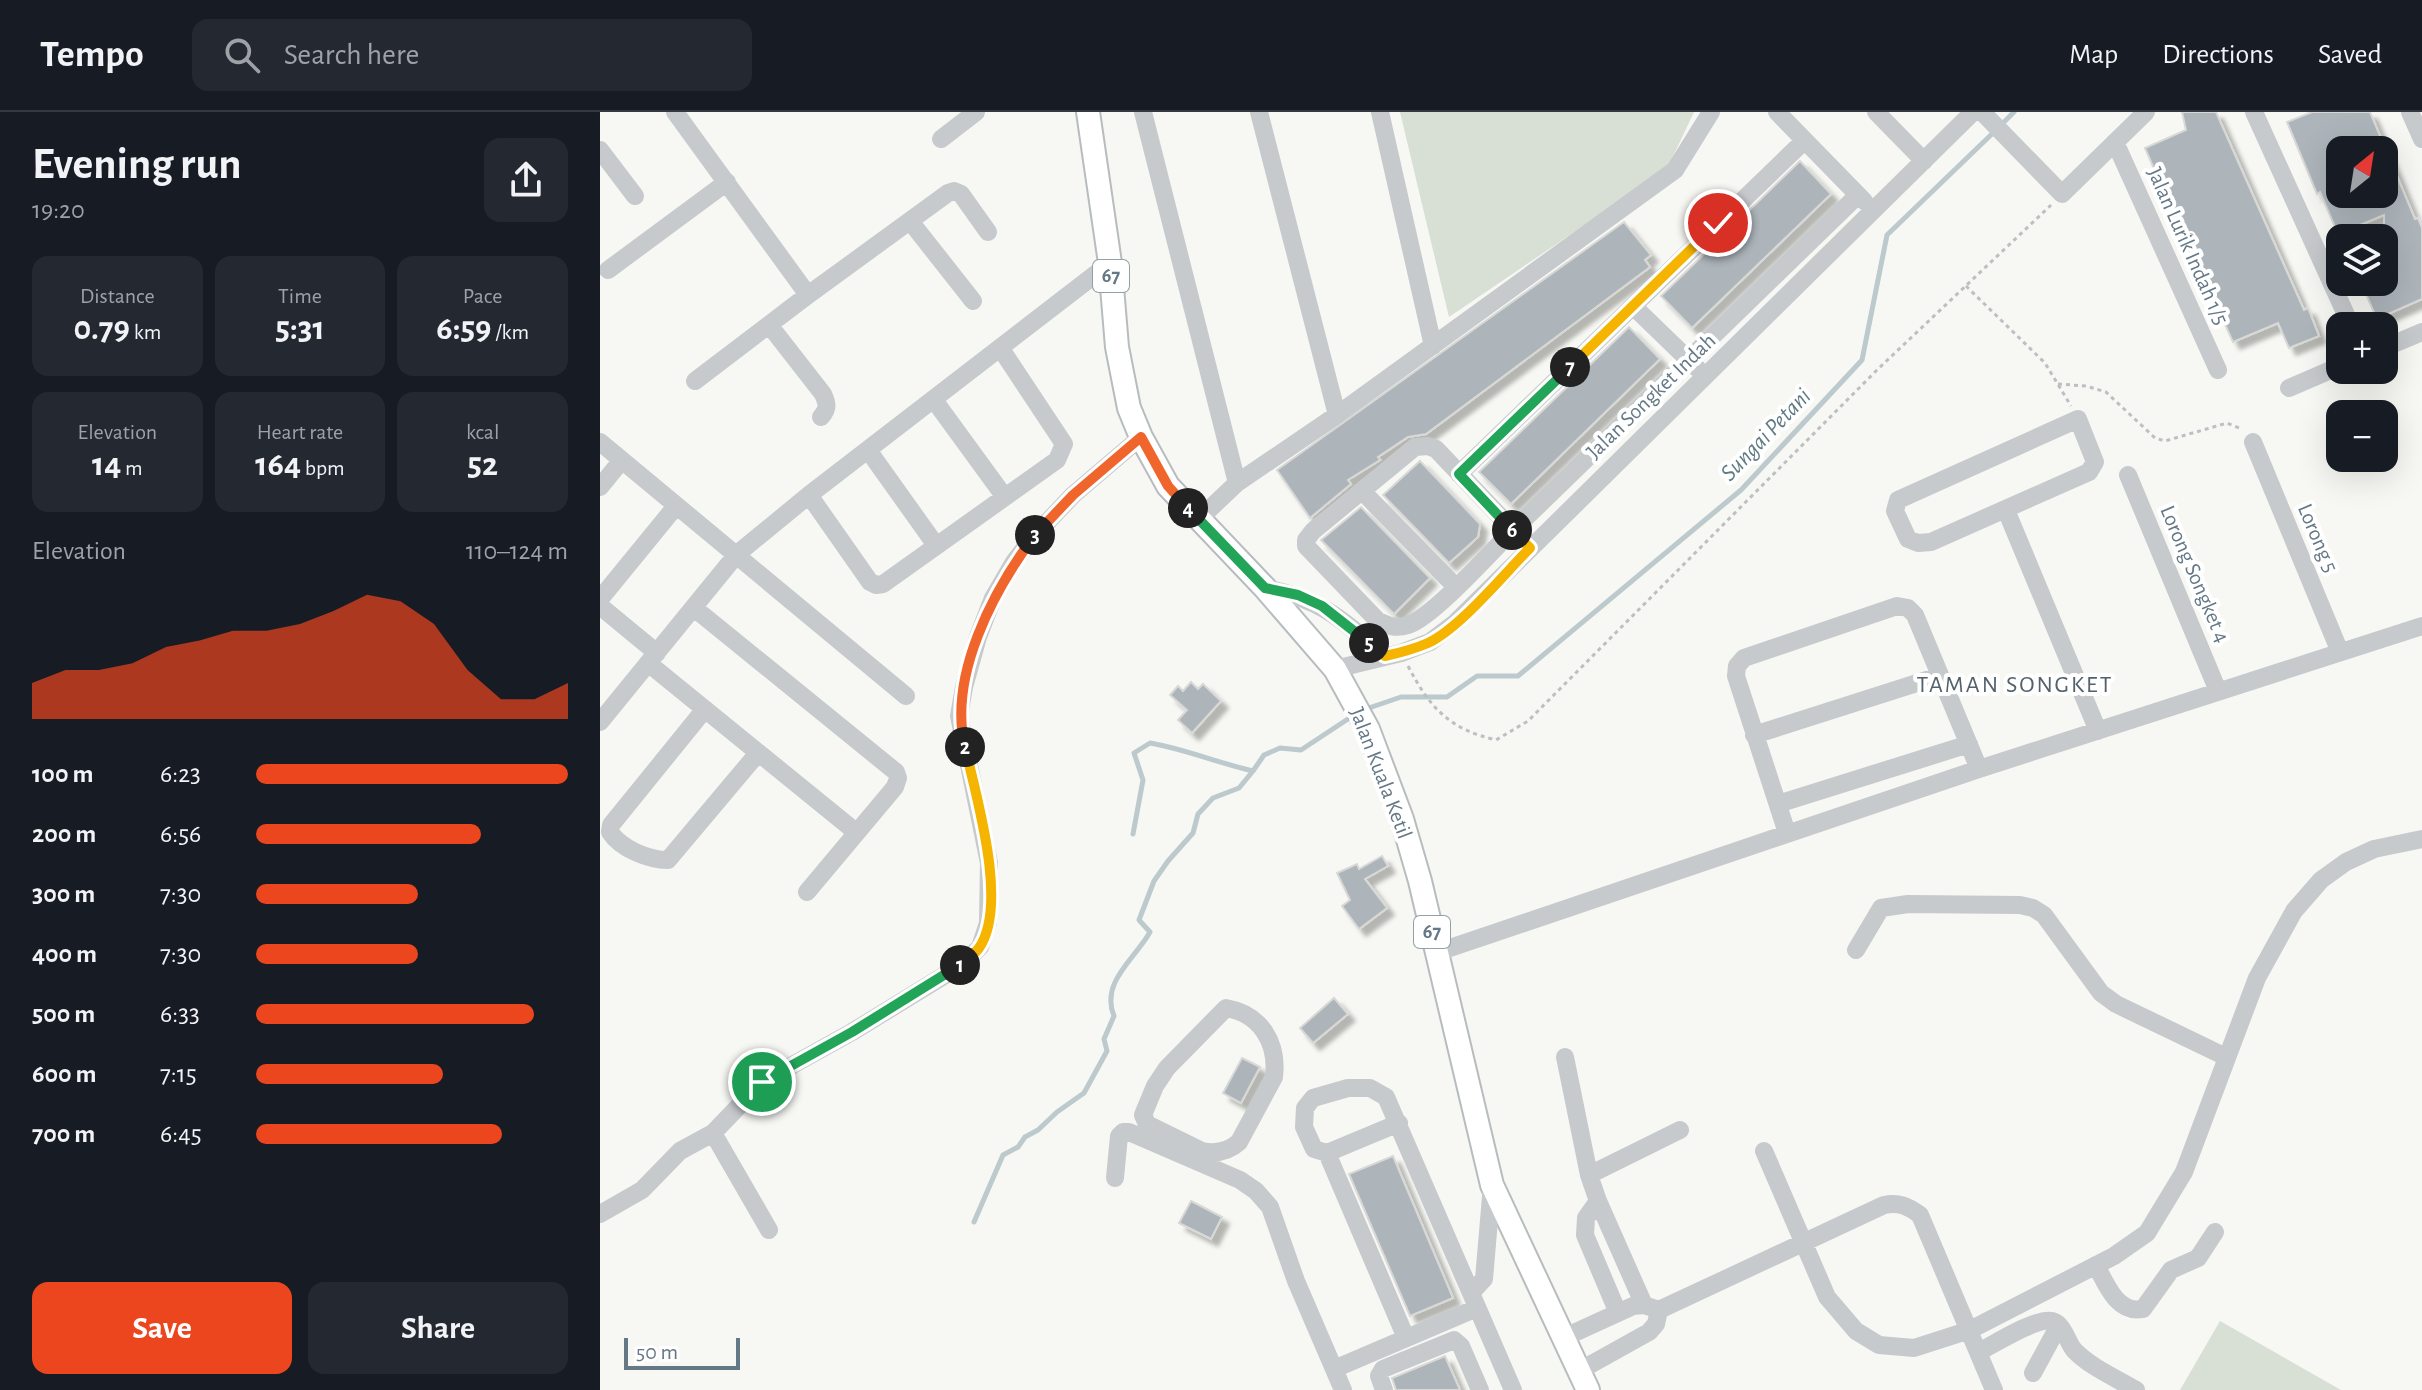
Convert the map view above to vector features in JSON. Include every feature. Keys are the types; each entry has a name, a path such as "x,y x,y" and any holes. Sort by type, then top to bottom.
{"main road":[{"name":"Jalan Kuala Ketil","path":"1088,112 1110,263 1123,385 1141,437 1168,486 1265,588 1335,669 1368,729 1402,819 1438,952 1492,1185 1583,1381"}],"street":[{"path":"675,112 808,295"},
{"path":"941,139 976,112"},
{"path":"1143,112 1237,483"},
{"path":"1259,112 1337,415"},
{"path":"1380,112 1433,346"},
{"path":"1198,520 1237,483 1337,415 1675,170 1711,112"},
{"path":"1777,112 1874,211"},
{"path":"1876,112 1924,161"},
{"path":"1981,114 2062,194 2146,112"},
{"path":"2254,112 2345,312"},
{"path":"2410,112 2422,139"},
{"name":"Jalan Songket Indah","path":"1335,669 1430,642 1455,623 1924,161 1981,114"},
{"path":"1459,474 1804,141"},
{"name":"Jalan Lurik Indah 1/5","path":"2115,142 2218,370"},
{"path":"600,150 635,196"},
{"path":"608,270 727,182"},
{"path":"695,381 948,193 954,191 961,194 988,232"},
{"path":"1530,548 1513,530 1459,474 1436,449 1423,445 1415,447 1306,540 1306,546 1378,621 1392,627 1416,622 1456,587 1513,530 1858,195"},
{"path":"910,221 973,301"},
{"path":"600,722 737,554 1110,263"},
{"path":"1633,306 1705,377"},
{"path":"770,326 823,394 827,404 821,417"},
{"path":"2398,342 2422,332"},
{"path":"809,495 870,582 876,585 883,584 1057,460 1064,444 1001,349"},
{"path":"2289,388 2326,372"},
{"path":"934,400 1004,496"},
{"path":"2078,419 2094,455 2094,467 2006,510 1931,542 1918,543 1908,539 1895,511 1898,500 2078,419"},
{"path":"600,1214 642,1190 662,1173 680,1151 713,1133 762,1082 950,972 980,947 988,923 989,863 959,716 978,637 993,598 1014,562 1035,535 1073,495 1141,437"},
{"path":"600,442 906,696"},
{"name":"Lorong 5","path":"2253,442 2340,652"},
{"path":"868,450 935,544"},
{"path":"600,487 622,460"},
{"name":"Lorong Songket 4","path":"2128,475 2218,691"},
{"path":"1362,491 1456,587"},
{"path":"600,599 676,506"},
{"path":"2006,510 2098,731"},
{"path":"1265,588 1298,595 1322,606 1385,656"},
{"path":"600,606 705,709 856,832"},
{"path":"1787,833 1736,676 1737,666 1744,658 1897,606 1908,608 1915,615 1979,769"},
{"path":"694,608 896,772 895,787 807,892"},
{"path":"1438,952 1979,769 2422,626"},
{"path":"1754,735 1939,676"},
{"path":"705,709 611,825 610,832 624,846 658,860 668,860 758,753"},
{"path":"1778,804 1969,744"},
{"path":"1764,1151 1827,1297 1856,1331 1879,1345 1914,1348 1932,1345 1970,1330 2138,1240 2161,1214 2184,1172 2226,1057 2272,947 2294,911 2321,880 2346,862 2374,849 2422,839"},
{"path":"1856,950 1881,908 1908,904 2020,905 2033,908 2044,915 2101,993 2116,1004 2226,1057"},
{"path":"1115,1178 1119,1136 1123,1132 1199,1156 1231,1149 1239,1142 1274,1077 1274,1056 1263,1028 1233,1009 1221,1010 1167,1068 1155,1086 1143,1115 1147,1124 1199,1156 1240,1180 1256,1191 1270,1207 1296,1281 1343,1390"},
{"path":"1565,1057 1589,1175 1598,1201 1652,1308 1656,1324 1583,1381"},
{"path":"1399,1123 1327,1153 1314,1149 1304,1127 1305,1108 1313,1098 1348,1088 1370,1088 1386,1097 1399,1123 1513,1390"},
{"path":"1589,1175 1680,1130"},
{"path":"713,1133 769,1230"},
{"path":"1327,1153 1406,1338"},
{"path":"1334,1369 1406,1338 1474,1301 1484,1279 1492,1185"},
{"path":"1598,1201 1586,1218 1585,1235 1618,1313"},
{"path":"1563,1338 1633,1306 1652,1308 1884,1205 1895,1203 1908,1206 1920,1215 1994,1390"},
{"path":"2096,1265 2118,1302 2135,1310 2143,1309 2171,1270 2198,1258 2215,1232"},
{"path":"1979,1352 2035,1324 2053,1321 2084,1359 2136,1390"},
{"path":"2033,1373 2059,1325"},
{"path":"1384,1390 1379,1376 1383,1369 1454,1340 1461,1346 1480,1390"}],"path":[{"path":"1417,684 1431,705 1453,724 1476,735 1496,740 1528,721 1876,371 2062,194"},
{"path":"1966,286 2045,363 2078,419"},
{"path":"2058,384 2086,386 2106,392 2155,438 2165,441 2227,423 2237,425 2253,442"}],"shaded area":[{"path":"1400,112 1694,112 1667,169 1449,317"},
{"path":"2220,1321 2341,1390 2180,1390"}],"building":[{"path":"2182,112 2216,112 2304,310 2308,308 2319,336 2289,348 2278,323 2233,342 2214,300 2211,301 2145,148 2186,130"},
{"path":"2312,112 2370,112 2380,136 2326,136 2326,206 2320,192 2317,194 2287,122"},
{"path":"1800,161 1831,194 1692,328 1661,296"},
{"path":"2398,179 2422,228 2422,299 2393,312 2374,312 2367,296 2398,296 2398,224 2384,224 2384,215 2362,224 2334,224 2327,208 2398,208"},
{"path":"1624,222 1651,255 1645,260 1650,267 1426,434 1408,437 1378,457 1380,460 1348,480 1351,484 1310,518 1277,470"},
{"path":"1629,327 1660,359 1511,504 1479,472"},
{"path":"1420,461 1480,524 1478,537 1449,563 1383,495"},
{"path":"1361,507 1430,578 1394,614 1321,540"},
{"path":"1191,682 1198,689 1203,684 1221,701 1192,733 1178,720 1187,710 1170,695 1178,686 1183,691"},
{"path":"1382,856 1388,866 1365,879 1387,908 1359,929 1342,906 1350,900 1337,873 1357,864 1359,869"},
{"path":"1334,998 1348,1014 1313,1043 1300,1028"},
{"path":"1242,1058 1260,1067 1241,1103 1223,1093"},
{"path":"1393,1156 1453,1298 1410,1316 1349,1174"},
{"path":"1191,1201 1222,1217 1211,1239 1179,1223"},
{"path":"1445,1356 1460,1390 1396,1390 1392,1378"}],"waterway":[{"name":"Sungai Petani","path":"2002,124 2014,112"},
{"name":"Sungai Petani","path":"1363,710 1401,697 1447,697 1477,676 1518,676 1741,490 1862,360 1887,235 1995,131"},
{"path":"1133,834 1143,780 1134,753 1150,743 1253,771 1264,755 1280,748 1301,750 1354,715"},
{"path":"974,1222 1003,1155 1018,1147 1025,1137 1084,1093 1107,1051 1104,1039 1114,1016 1112,992 1121,971 1150,932 1139,920 1154,881 1193,833 1198,814 1213,798 1239,788 1253,771"}],"district":[{"name":"TAMAN SONGKET","path":"2015,685"}],"route":[{"path":"762,1082 852,1032 963,964 980,947 988,923 991,899 989,863 959,716 964,687 993,598 1014,562 1073,495 1141,437 1168,486 1265,588 1298,595 1322,606 1385,656 1430,642 1455,623 1530,548 1459,474 1718,223"}]}
